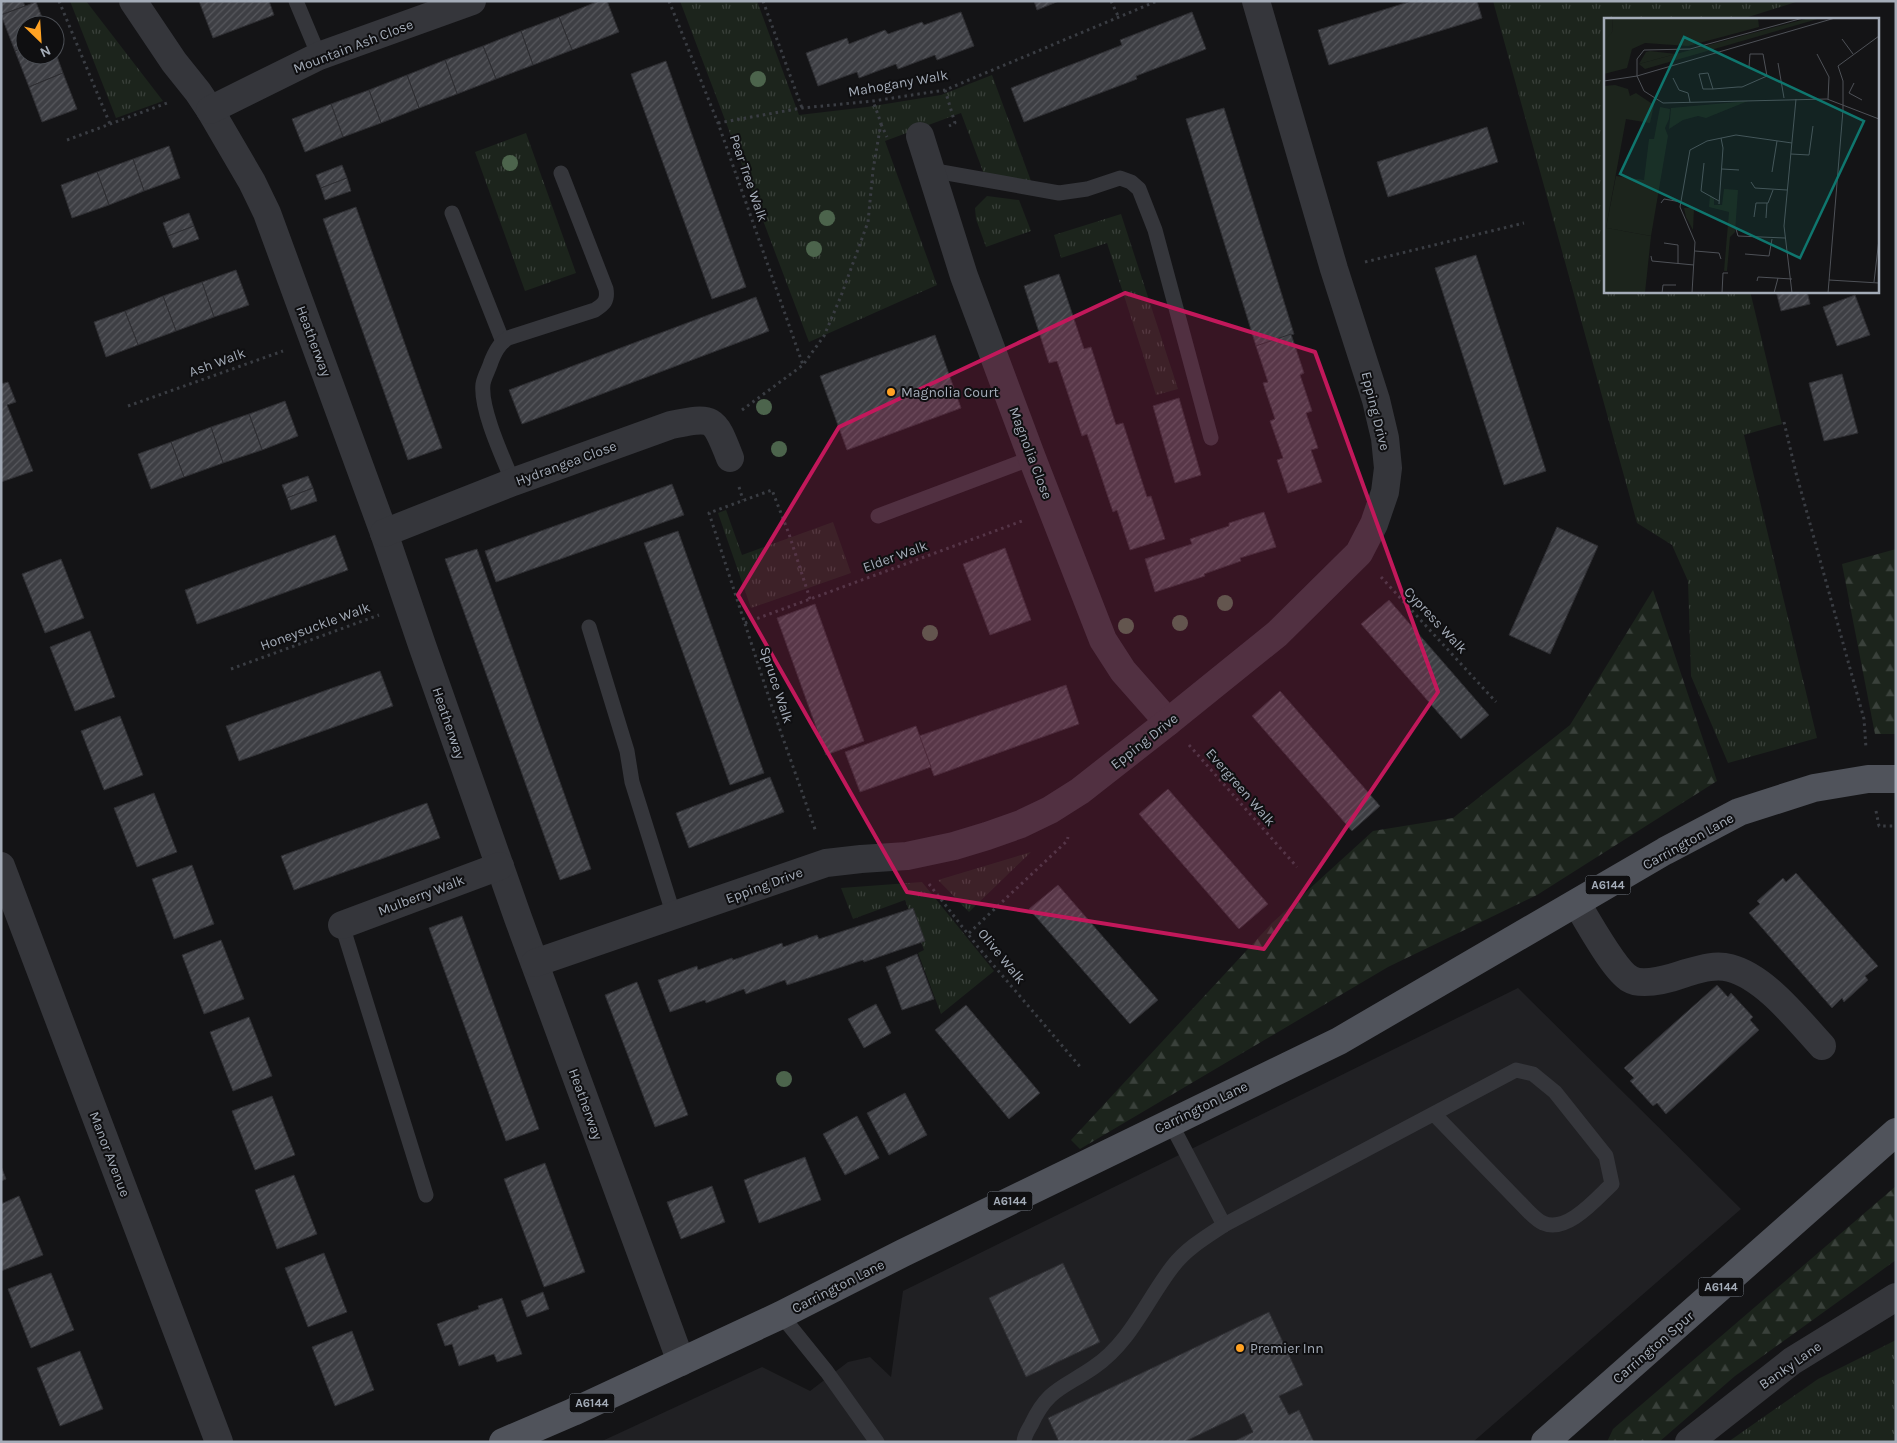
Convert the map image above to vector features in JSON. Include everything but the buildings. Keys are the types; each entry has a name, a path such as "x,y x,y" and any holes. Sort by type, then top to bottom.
{"main road":[{"name":"Carrington Lane","path":"503,1442 781,1315 1170,1122 1339,1042 1666,851 1739,812 1814,788 1868,779 1896,779"},
{"name":"Carrington Spur","path":"1545,1442 1896,1132"}],"street":[{"name":"Heatherway","path":"133,1 174,62 204,101 252,182 267,213 384,533 500,866 681,1362"},
{"name":"Mountain Ash Close","path":"204,101 319,56 472,1"},
{"name":"Epping Drive","path":"535,963 826,864 861,859 907,856 962,843 1021,824 1050,810 1080,791 1277,634 1359,553 1374,524 1385,492 1388,468 1385,438 1376,400 1334,269 1261,2"},
{"name":"Magnolia Close","path":"920,136 964,276 1032,458 1091,608 1111,654 1123,671 1168,722"},
{"name":"Hydrangea Close","path":"384,533 513,482 671,425 698,420 709,421"},
{"path":"709,421 719,430 730,458"},
{"name":"Manor Avenue","path":"1,866 219,1442"},
{"name":"Mulberry Walk","path":"342,925 500,866"},
{"path":"1577,904 1612,960 1630,979 1650,982 1706,967 1729,967 1746,974 1768,990 1822,1046"},
{"name":"Banky Lane","path":"1689,1442 1792,1361 1896,1297"}],"lane":[{"path":"296,1 319,56"},
{"path":"930,170 1059,193 1087,189 1120,178 1131,182 1139,189 1155,230 1211,438"},
{"path":"513,482 489,420 484,398 483,383 496,351 508,338 595,310 604,305 608,298 561,173"},
{"path":"452,213 503,342"},
{"path":"878,516 1032,458"},
{"path":"589,627 627,751 632,782 674,916"},
{"path":"342,925 426,1195"},
{"path":"1024,1442 1032,1421 1043,1402 1060,1386 1095,1366 1124,1340 1174,1265 1195,1244 1224,1225 1516,1070 1533,1074 1554,1092 1606,1156 1612,1184 1578,1216 1558,1226 1544,1224 1528,1211 1434,1114"},
{"path":"1170,1122 1224,1225"},
{"path":"781,1315 828,1372 877,1442"}],"path":[{"path":"59,1 110,124"},
{"name":"Pear Tree Walk","path":"669,1 718,123 803,365"},
{"path":"763,1 802,108"},
{"path":"1111,1 1119,18"},
{"name":"Mahogany Walk","path":"718,123 802,108 873,101 945,90 1156,1"},
{"path":"67,140 110,124 204,101"},
{"path":"709,421 738,413 803,365 824,336 868,222 873,170 881,123 873,101"},
{"path":"1334,269 1524,223"},
{"name":"Ash Walk","path":"128,406 314,340"},
{"path":"1784,422 1796,473 1864,719 1868,779"},
{"name":"Spruce Walk","path":"810,599 789,534 772,490 709,513 744,623 826,864"},
{"name":"Elder Walk","path":"744,623 1053,509"},
{"name":"Cypress Walk","path":"1359,553 1496,702"},
{"name":"Honeysuckle Walk","path":"231,669 408,604"},
{"name":"Evergreen Walk","path":"1168,722 1297,867"},
{"path":"969,933 1067,841 1080,791"},
{"name":"Olive Walk","path":"907,856 978,946 1082,1069"}],"highlighted area":[{"path":"1125,293 1315,352 1438,692 1264,949 907,892 738,595 839,427"}],"shaded area":[{"path":"1518,988 1741,1209 1473,1442 600,1442 762,1367 810,1391 848,1362 870,1357 891,1377 903,1291"}],"green space":[{"path":"70,1 86,1 163,101 116,118"},
{"path":"680,1 757,1 799,115 867,107 941,95 992,75 1031,181 984,174 961,113 885,141 937,285 809,342"},
{"path":"1493,1 1799,1 1745,18 1604,18 1604,292 1750,292 1782,424 1744,435 1817,738 1728,763 1691,676 1688,581 1672,545 1637,523"},
{"path":"526,133 576,273 525,291 475,152"},
{"path":"987,196 1019,200 1031,231 986,247 976,219 975,208"},
{"path":"1121,214 1178,389 1156,395 1107,243 1061,258 1054,235"},
{"path":"726,510 742,555 833,522 851,573 751,608 718,513"},
{"path":"1896,549 1896,734 1875,734 1842,564"},
{"path":"1653,590 1717,781 1537,895 1388,967 1080,1149 1071,1140 1272,923 1373,831 1453,818 1570,725"},
{"path":"1031,852 969,912 938,880"},
{"path":"922,882 994,971 941,1014 918,953 924,950 905,900 853,919 841,888"},
{"path":"1896,1186 1896,1260 1735,1376 1659,1442 1607,1442 1613,1429"},
{"path":"1896,1340 1896,1442 1728,1442 1818,1379"}],"place":[{"name":"Magnolia Court","path":"891,392"},
{"name":"Premier Inn","path":"1240,1348"}]}
